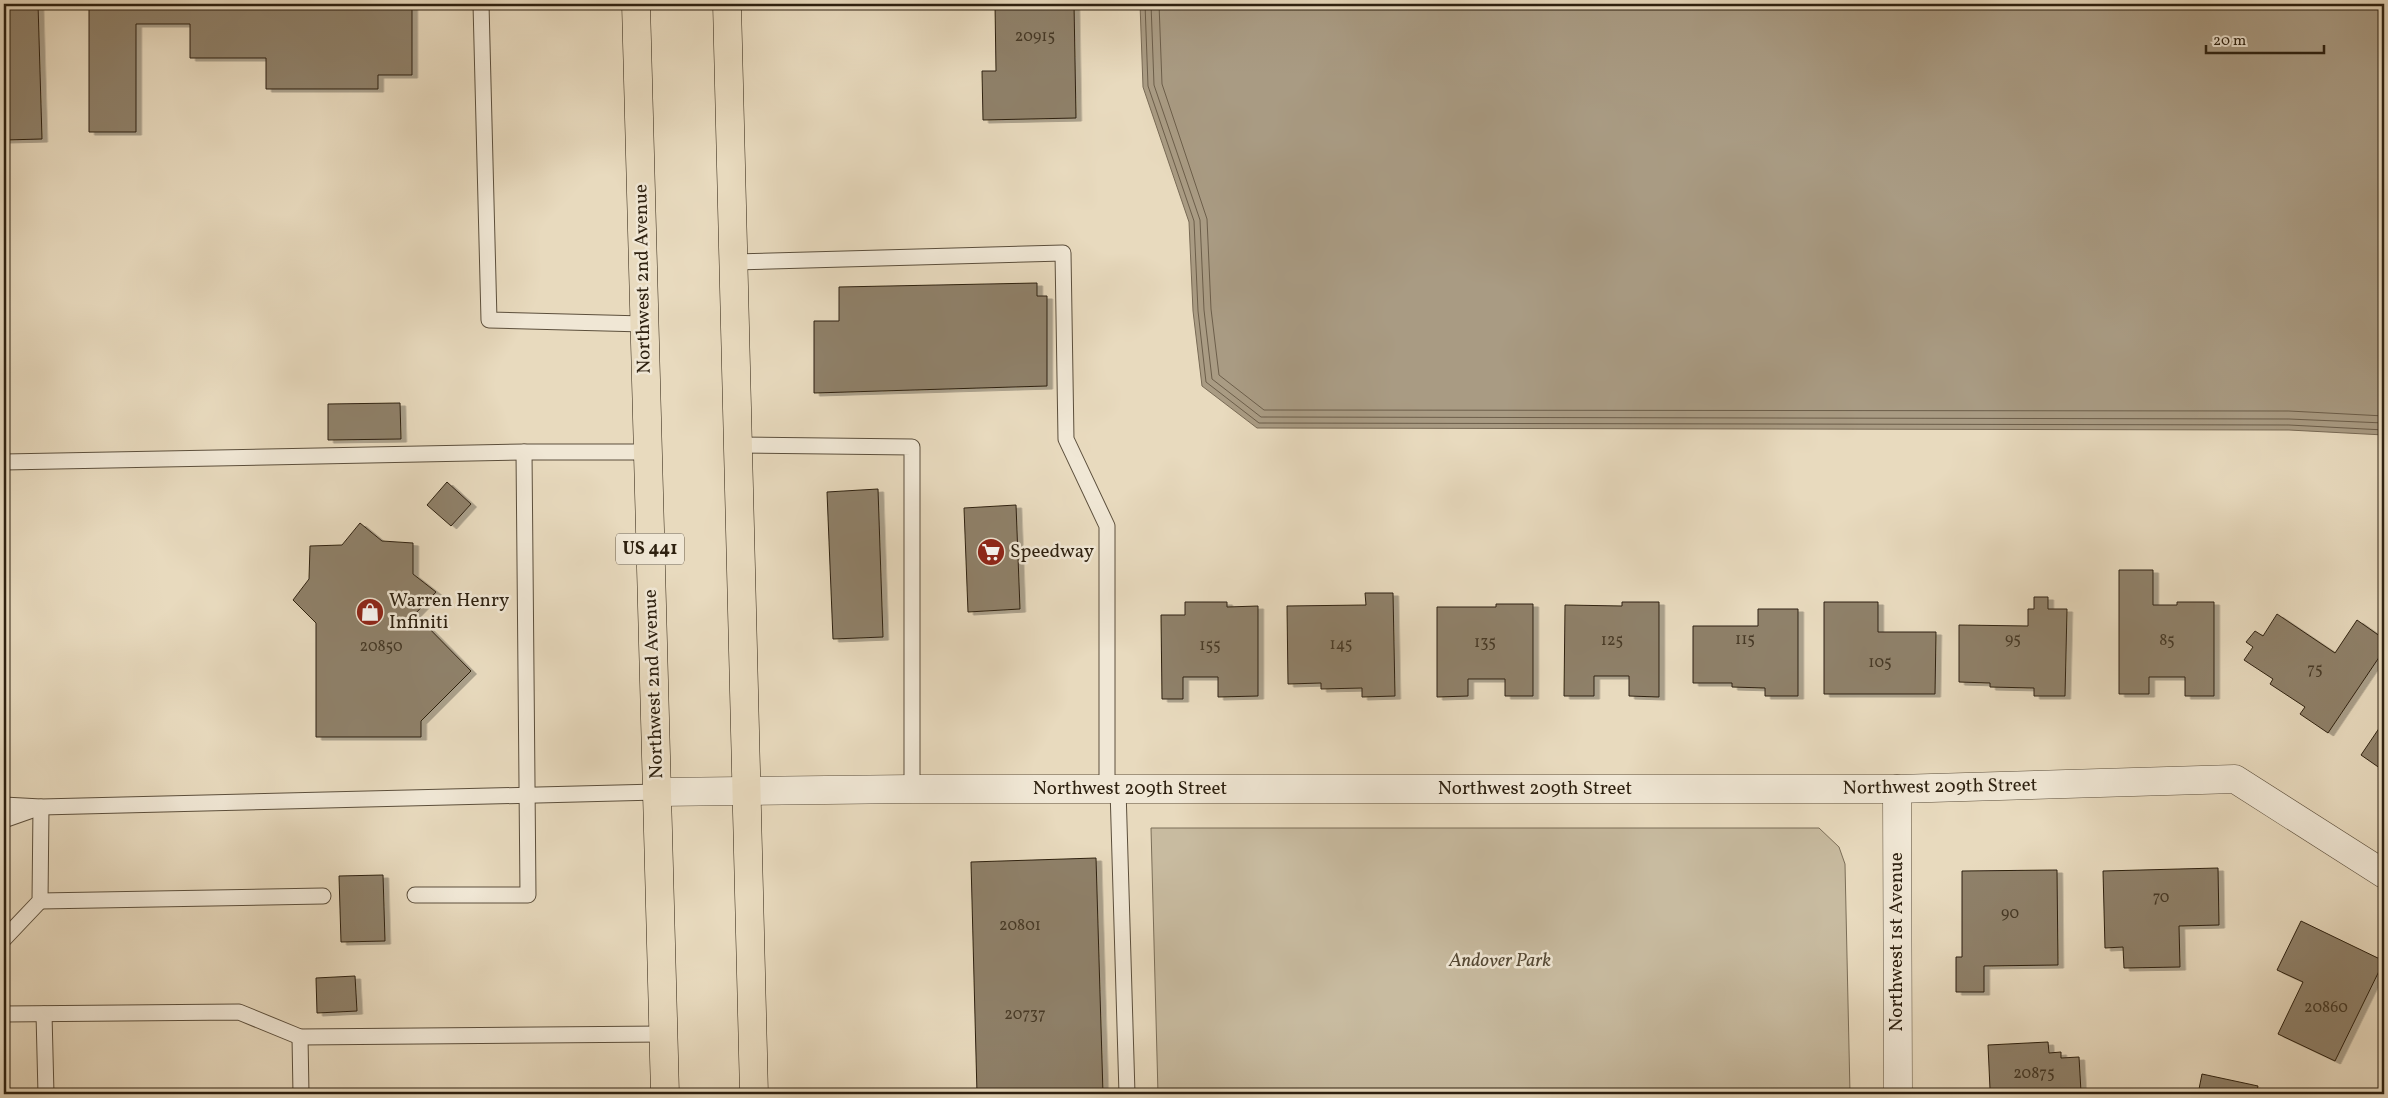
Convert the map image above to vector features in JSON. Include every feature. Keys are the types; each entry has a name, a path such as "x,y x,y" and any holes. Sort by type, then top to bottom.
{"main road":[{"name":"Northwest 2nd Avenue","path":"636,4 665,1094"},
{"path":"727,4 754,1094"}],"street":[{"name":"Northwest 209th Street","path":"657,792 912,789 1897,789 2235,778 2384,874"},
{"name":"Northwest 1st Avenue","path":"1897,789 1898,1094"}],"lane":[{"path":"481,4 489,320 644,324"},
{"path":"733,262 1063,254 1066,440 1107,526 1112,789 1128,1094"},
{"path":"737,445 912,447 912,789"},
{"path":"4,462 524,452 647,452"},
{"path":"415,895 528,895 524,452"},
{"path":"4,805 41,807 657,792"},
{"path":"4,820 41,807"},
{"path":"4,939 40,901 41,807"},
{"path":"40,901 323,896"},
{"path":"4,1014 239,1012 300,1036 664,1034"},
{"path":"44,1014 46,1094"},
{"path":"300,1036 301,1094"}],"green space":[{"name":"Andover Park","path":"1151,828 1819,828 1839,847 1845,864 1850,1094 1158,1094"}],"water":[{"path":"1140,4 2383,4 2384,435 2289,430 1257,428 1202,386 1193,311 1189,222 1143,87"}],"building":[{"path":"4,4 38,4 42,139 4,140"},
{"path":"89,4 412,4 412,75 378,75 378,89 266,89 266,58 190,58 190,24 136,24 136,132 89,132"},
{"path":"995,4 1074,4 1076,118 983,120 982,71 996,71"},
{"path":"1037,283 1037,296 1047,296 1047,386 814,393 814,321 839,321 839,287"},
{"path":"400,403 401,439 328,440 328,404"},
{"path":"447,482 471,504 451,526 427,505"},
{"path":"878,489 883,637 833,639 827,492"},
{"path":"1016,505 1020,609 968,612 964,508"},
{"path":"360,523 382,541 413,543 413,574 436,592 415,614 471,671 421,721 421,737 316,737 316,623 293,600 309,579 310,546 342,545"},
{"path":"2119,570 2153,570 2153,605 2177,605 2177,602 2214,602 2214,696 2185,696 2185,677 2149,677 2149,694 2119,694"},
{"path":"1365,593 1393,593 1395,696 1362,697 1362,688 1321,689 1321,683 1288,684 1287,606 1366,605"},
{"path":"2034,597 2048,597 2048,609 2067,609 2065,696 2034,696 2034,688 1990,687 1990,683 1959,682 1959,625 2028,626 2028,609 2034,609"},
{"path":"1185,602 1227,602 1227,607 1258,606 1258,696 1218,697 1218,677 1183,677 1183,699 1162,699 1161,615 1185,615"},
{"path":"1622,602 1659,602 1659,697 1629,696 1629,676 1594,676 1594,696 1564,696 1565,605 1622,606"},
{"path":"1824,602 1878,602 1878,632 1936,632 1935,694 1824,694"},
{"path":"1496,604 1533,604 1533,696 1505,696 1505,679 1468,679 1468,696 1437,697 1437,607 1496,607"},
{"path":"1758,609 1798,609 1798,696 1765,696 1765,688 1732,687 1732,683 1693,683 1693,626 1758,626"},
{"path":"2277,614 2335,653 2357,620 2384,639 2384,650 2328,733 2300,714 2305,707 2270,684 2273,679 2244,660 2253,647 2246,642 2255,631 2263,636"},
{"path":"2384,721 2384,771 2361,755"},
{"path":"1096,858 1103,1094 977,1094 971,862"},
{"path":"2218,868 2219,925 2179,926 2180,967 2124,968 2123,947 2105,948 2103,871"},
{"path":"2057,870 2058,965 1984,966 1984,992 1956,992 1956,957 1962,957 1962,871"},
{"path":"383,875 385,941 341,942 339,876"},
{"path":"2301,921 2384,961 2335,1061 2278,1034 2303,982 2277,970"},
{"path":"355,976 357,1011 317,1013 316,978"},
{"path":"2048,1042 2049,1053 2061,1052 2061,1058 2079,1057 2081,1092 1976,1094 1976,1090 1990,1089 1988,1045"},
{"path":"2202,1074 2258,1086 2256,1094 2198,1094"}],"place":[{"name":"Speedway","path":"991,552"},
{"name":"Warren Henry Infiniti","path":"370,612"}]}
